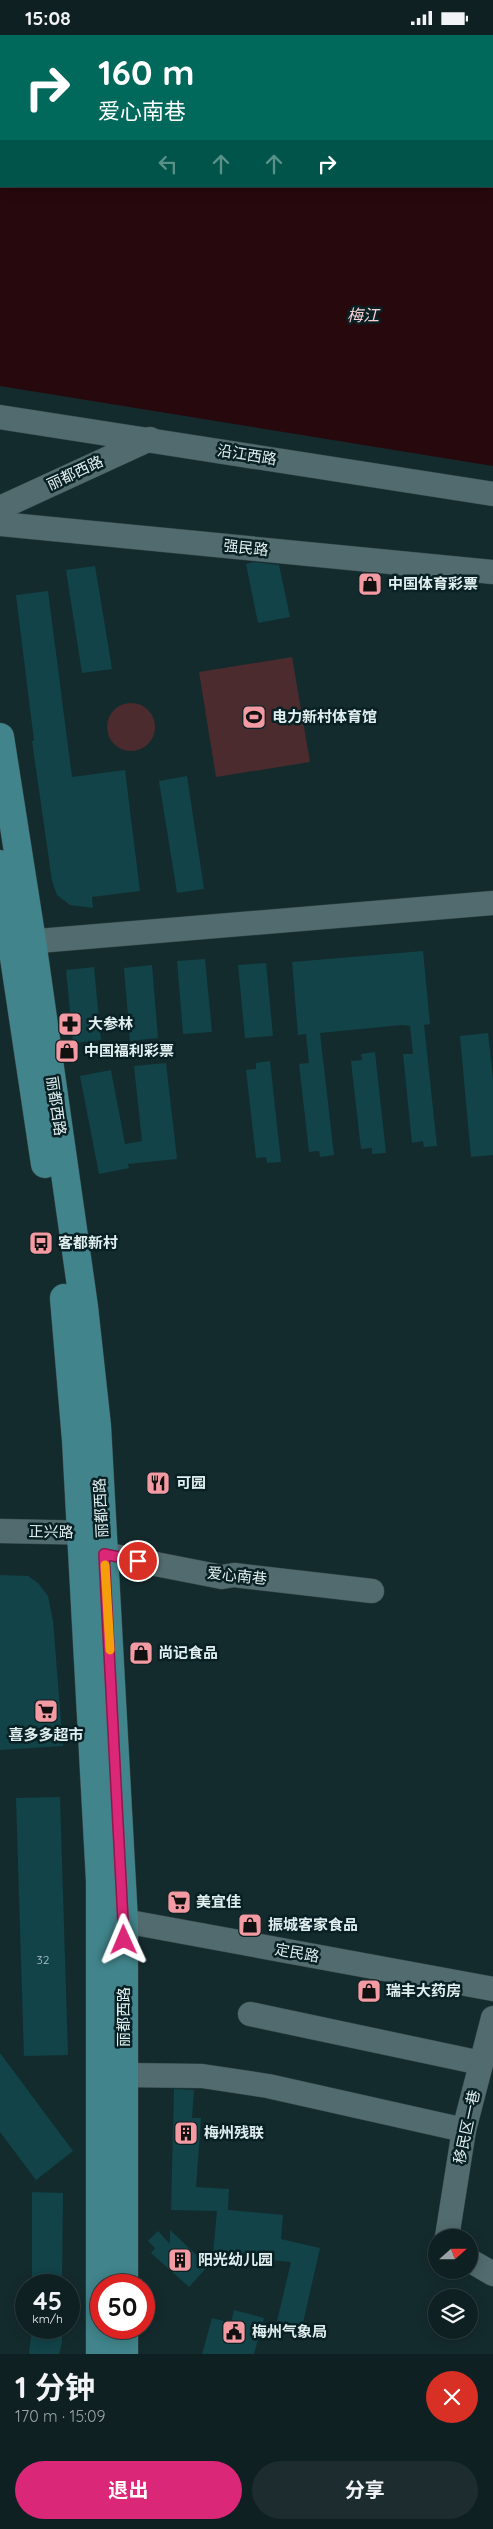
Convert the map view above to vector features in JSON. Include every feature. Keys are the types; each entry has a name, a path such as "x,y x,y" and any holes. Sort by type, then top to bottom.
{"main road":[{"name":"丽都西路","path":"0,737 15,943"},
{"name":"丽都西路","path":"0,864 15,943 96,1540 112,1920 124,2075 124,2274"},
{"name":"丽都西路","path":"100,2354 112,1920"},
{"path":"124,2339 124,2354"}],"street":[{"name":"沿江西路","path":"0,417 493,494"},
{"name":"丽都西路","path":"0,508 150,439"},
{"name":"强民路","path":"0,524 493,572"},
{"path":"15,943 493,903"},
{"name":"正兴路","path":"0,1531 96,1540"},
{"name":"爱心南巷","path":"96,1540 222,1577 234,1575 372,1591"},
{"name":"定民路","path":"112,1920 493,1989"},
{"path":"250,2014 482,2063"},
{"name":"移民区一巷","path":"448,2229 464,2130 493,2018"},
{"path":"124,2075 202,2076 268,2086 464,2130"},
{"path":"478,2265 493,2274"}],"shaded area":[{"name":"电力新村体育馆","path":"292,657 310,762 216,777 199,672"},
{"path":"126,703 136,703 145,707 151,713 154,718 154,736 145,747 136,751 126,751 117,747 111,741 107,732 107,722 111,713 117,707"}],"water":[{"name":"梅江","path":"0,187 493,187 493,466 0,386"}],"building":[{"path":"253,562 279,565 290,617 258,623 246,564"},
{"path":"95,566 112,669 82,673 66,570"},
{"path":"48,591 72,777 125,770 140,891 92,897 93,908 70,905 57,895 52,881 32,741 34,741 16,595"},
{"path":"187,776 204,889 177,893 159,781"},
{"path":"423,951 430,1024 424,1025 437,1146 424,1147 423,1141 412,1143 403,1054 413,1054 410,1026 402,1025 320,1033 334,1155 320,1157 319,1151 309,1152 299,1064 309,1063 306,1034 298,1035 292,962"},
{"path":"205,959 212,1032 183,1034 177,961"},
{"path":"266,963 273,1036 245,1038 238,965"},
{"path":"152,965 158,1038 130,1041 124,968"},
{"path":"94,967 101,1040 73,1043 66,970"},
{"path":"488,1033 493,1080 493,1155 471,1157 460,1036"},
{"path":"375,1052 386,1153 372,1154 372,1148 361,1149 351,1061 362,1060 361,1054"},
{"path":"270,1061 281,1162 267,1163 266,1157 256,1158 246,1070 256,1069 256,1063"},
{"path":"166,1063 177,1159 128,1164 129,1168 99,1174 80,1076 111,1070 125,1144 142,1141 134,1066"},
{"path":"0,1575 28,1576 38,1583 48,1596 53,1621 63,1746 0,1750"},
{"path":"60,1797 68,2055 24,2056 16,1798"},
{"path":"0,2053 73,2151 36,2180 0,2132"},
{"path":"174,2089 194,2090 192,2118 201,2118 196,2187 229,2189 228,2210 283,2215 281,2239 320,2248 302,2327 277,2321 291,2262 213,2255 217,2211 171,2210"},
{"path":"32,2192 63,2193 62,2274 32,2274"},
{"name":"阳光幼儿园","path":"170,2230 208,2266 189,2287 151,2253 155,2248 148,2241 158,2231 170,2244"},
{"name":"梅州气象局","path":"234,2310 264,2318 254,2354 202,2354 212,2318 231,2323"},
{"path":"31,2339 62,2339 59,2354 29,2354"}],"slow traffic":[{"path":"105,1565 110,1650"}],"place":[{"name":"中国体育彩票","path":"370,584"},
{"name":"电力新村体育馆","path":"254,717"},
{"name":"大参林","path":"70,1024"},
{"name":"中国福利彩票","path":"67,1051"},
{"name":"客都新村","path":"41,1243"},
{"name":"可园","path":"158,1483"},
{"name":"尚记食品","path":"141,1653"},
{"name":"喜多多超市","path":"46,1711"},
{"name":"美宜佳","path":"179,1902"},
{"name":"振城客家食品","path":"250,1925"},
{"name":"瑞丰大药房","path":"369,1991"},
{"name":"梅州残联","path":"186,2133"},
{"name":"阳光幼儿园","path":"180,2260"},
{"name":"梅州气象局","path":"234,2332"}],"route":[{"path":"124,1940 104,1554 138,1561"}]}
